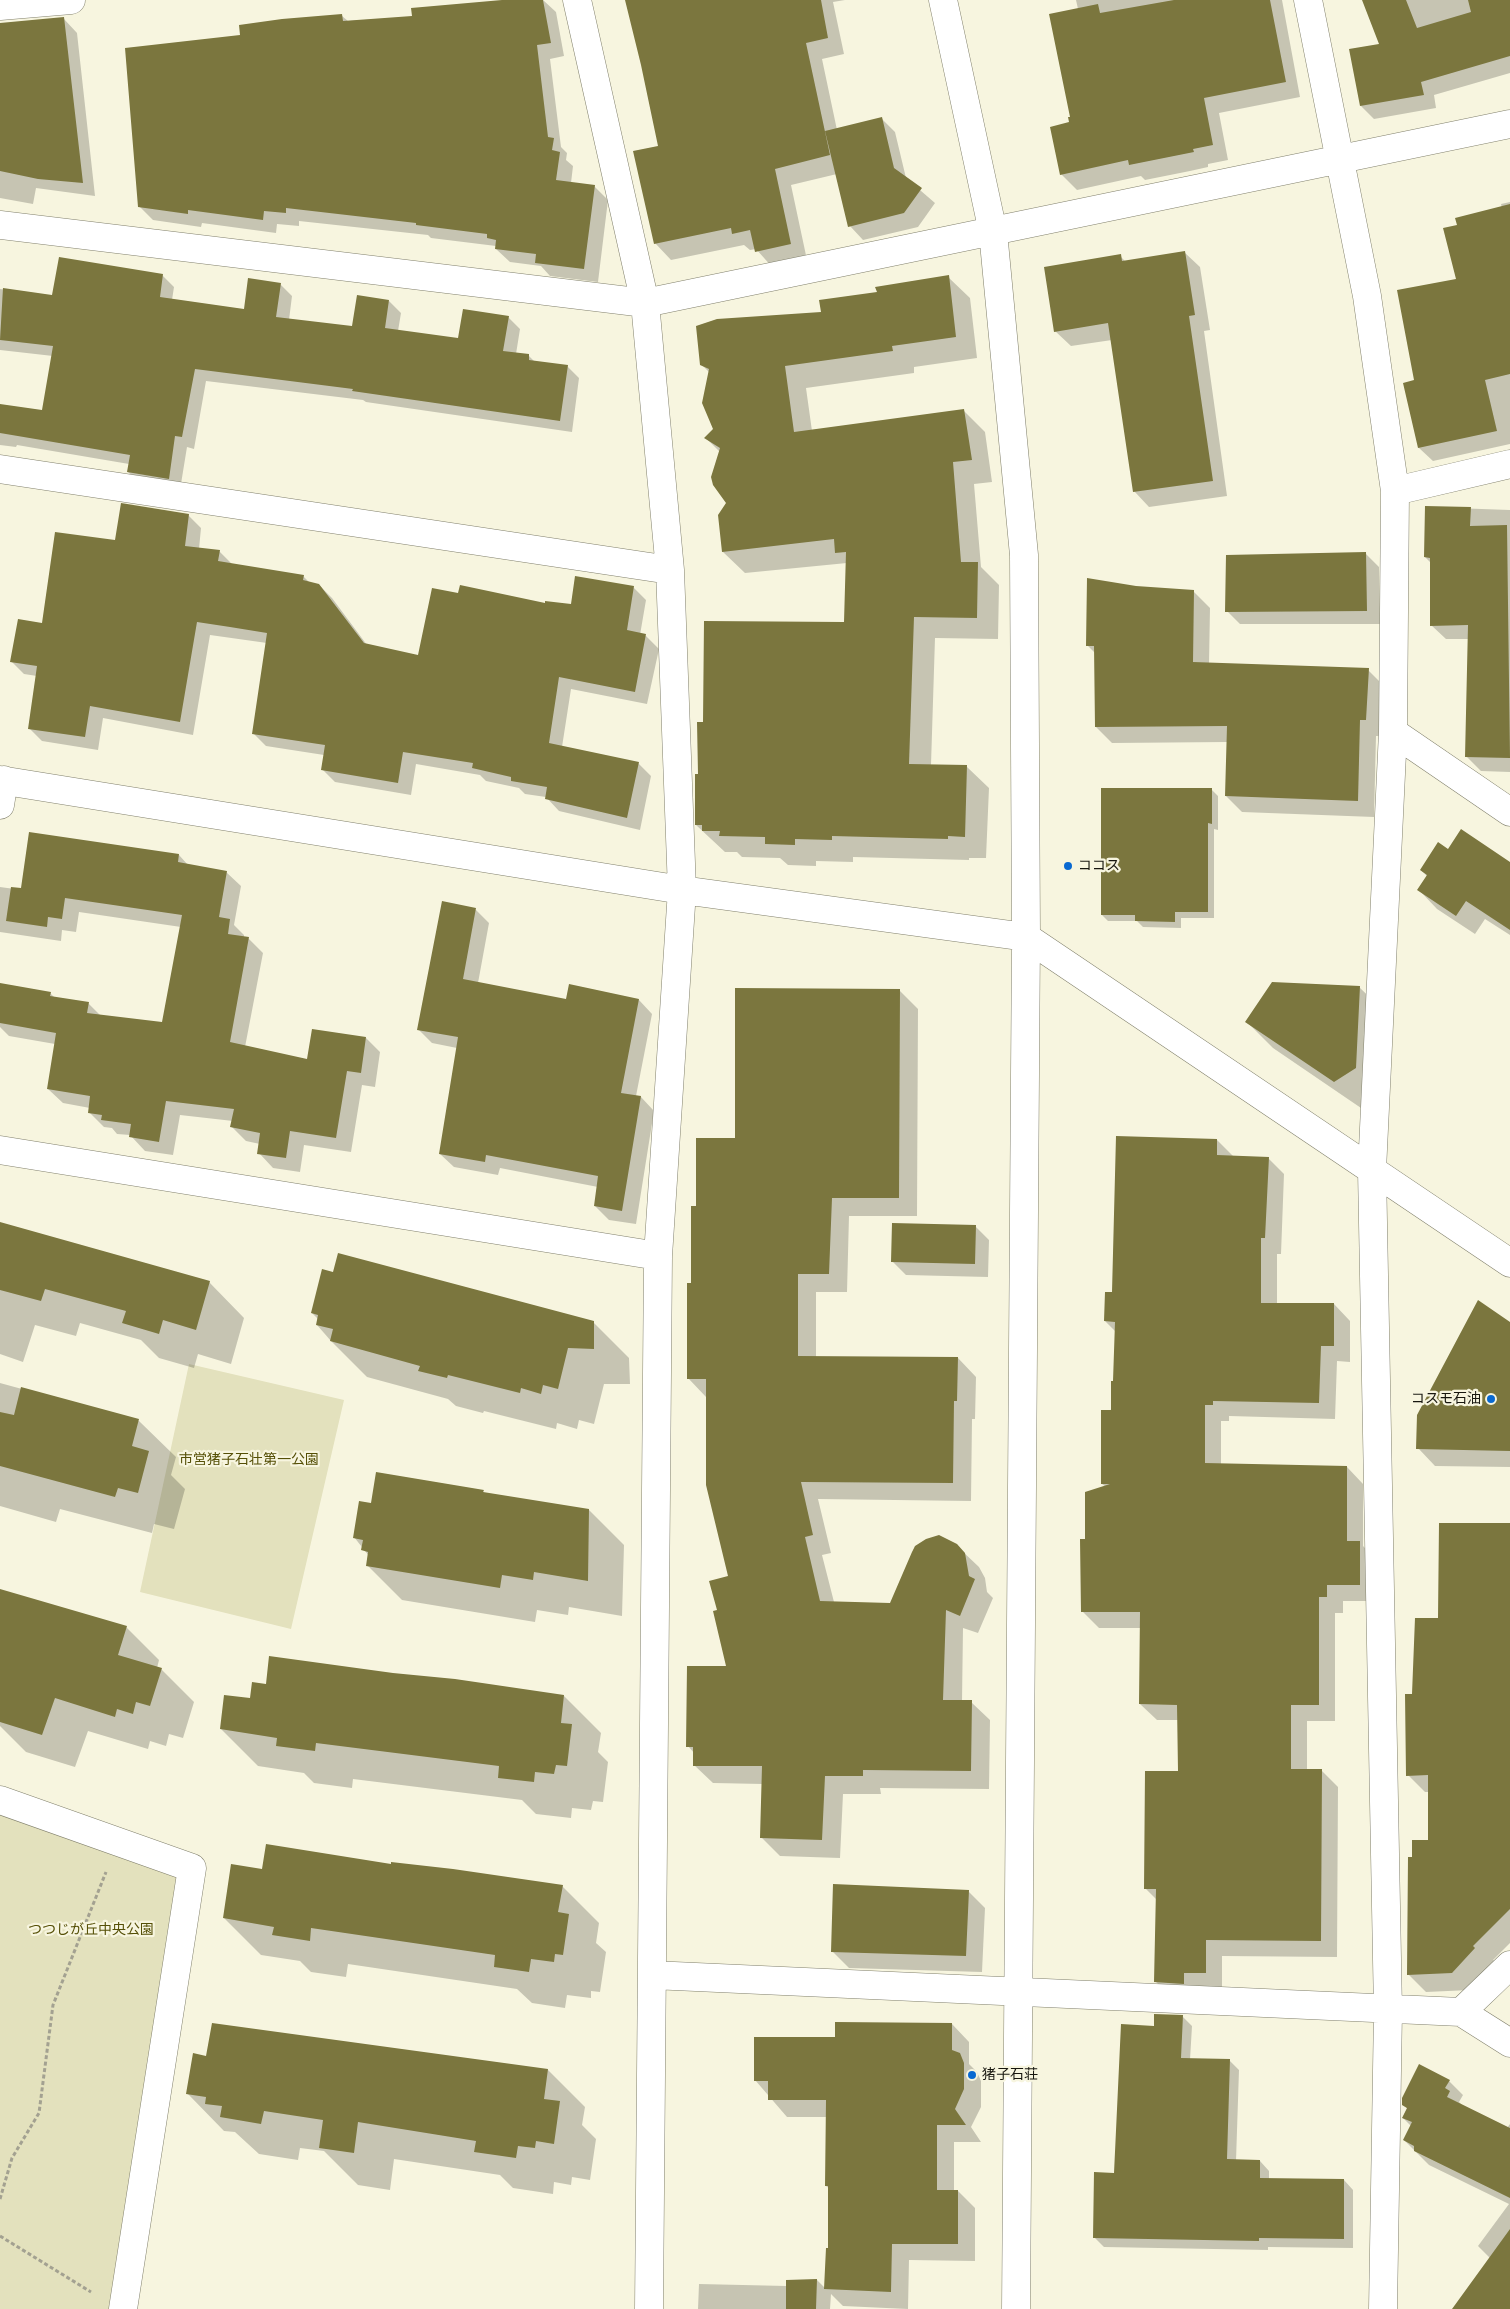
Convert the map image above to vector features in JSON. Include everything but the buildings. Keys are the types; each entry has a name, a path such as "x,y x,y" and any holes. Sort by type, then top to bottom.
{"street":[{"path":"0,6 71,0"},
{"path":"577,0 645,304 670,570 682,890 658,1256 649,2309"},
{"path":"943,0 993,232 1024,555 1026,937 1016,2309"},
{"path":"1308,0 1367,296 1395,491 1393,732 1372,1170 1388,2011 1383,2309"},
{"path":"0,225 645,304 1510,124"},
{"path":"1395,491 1510,464"},
{"path":"0,470 670,570"},
{"path":"1393,732 1510,812"},
{"path":"1,788 682,890 1026,937 1510,1263"},
{"path":"0,1150 658,1256"},
{"path":"0,1800 192,1868 123,2309"},
{"path":"1461,2012 1510,1964"},
{"path":"652,1974 1388,2011 1461,2012 1510,2043"}],"path":[{"path":"0,2199 12,2158 39,2113 53,2005 118,1842"},
{"path":"0,2236 93,2293"}],"green space":[{"name":"市営猪子石壮第一公園","path":"189,1364 344,1400 291,1629 140,1592"},
{"name":"つつじが丘中央公園","path":"0,1800 192,1868 123,2309 0,2309"}],"place":[{"name":"ココス","path":"1068,866"},
{"name":"コスモ石油","path":"1491,1399"},
{"name":"猪子石荘","path":"972,2075"}]}
